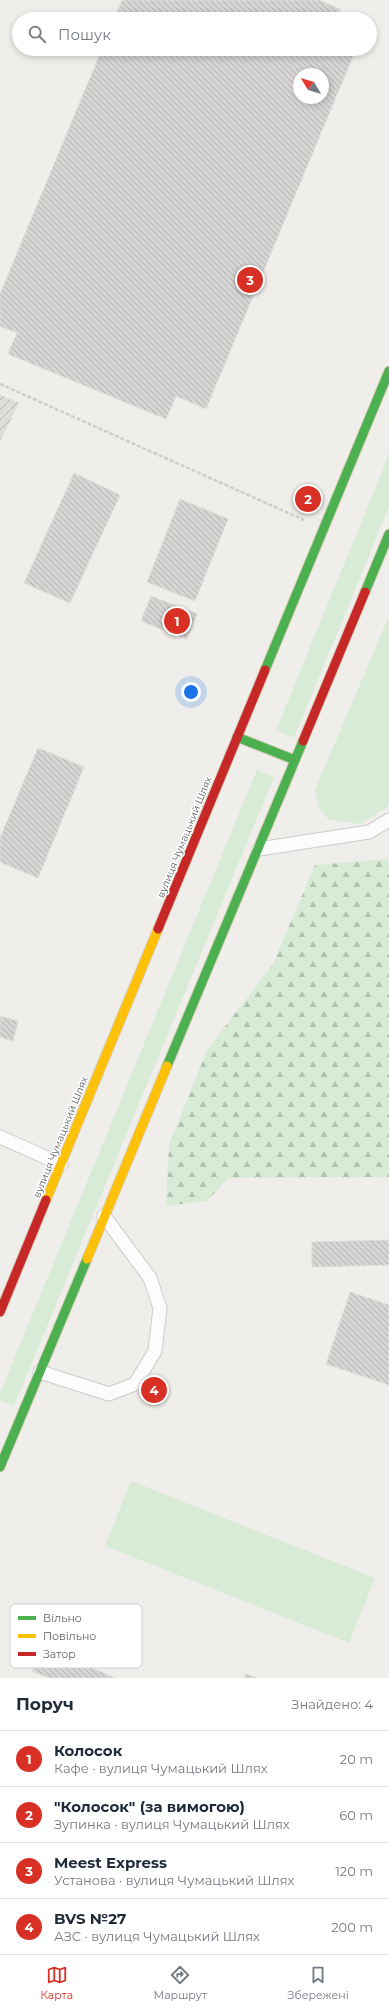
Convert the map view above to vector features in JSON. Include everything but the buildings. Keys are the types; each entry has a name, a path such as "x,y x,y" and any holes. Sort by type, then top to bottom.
{"main road":[{"name":"вулиця Чумацький Шлях","path":"0,1312 389,371"},
{"path":"0,1468 389,534"},
{"path":"237,737 295,760"}],"lane":[{"path":"259,849 369,832 389,820"},
{"path":"0,1137 61,1164"},
{"path":"40,1372 109,1394 135,1384 155,1351 160,1308 150,1278 104,1216"}],"path":[{"path":"0,384 323,528"}],"shaded area":[{"path":"0,395 19,403 0,442"}],"green space":[{"path":"389,455 389,507 294,738 276,730"},
{"path":"389,616 389,806 360,824 328,819 319,808 315,790"},
{"path":"257,770 274,777 14,1406 0,1400 0,1393"},
{"path":"389,859 389,1177 228,1178 207,1201 166,1206 169,1145 207,1050 273,964 315,865"},
{"path":"131,1481 375,1578 349,1643 105,1546"}],"traffic: fast":[{"path":"265,670 389,371"},
{"path":"365,592 389,534"},
{"path":"237,737 295,760"},
{"path":"167,1066 303,741"},
{"path":"0,1467 87,1259"}],"traffic: slow":[{"path":"46,1200 158,929"},
{"path":"87,1259 167,1066"}],"traffic: jam":[{"path":"303,741 365,592"},
{"path":"158,929 265,670"},
{"path":"0,1312 46,1200"}],"place":[{"name":"Meest Express","path":"250,280"},
{"name":"\"Колосок\" (за вимогою)","path":"308,499"},
{"name":"Колосок","path":"177,621"},
{"name":"BVS №27","path":"154,1390"}]}
